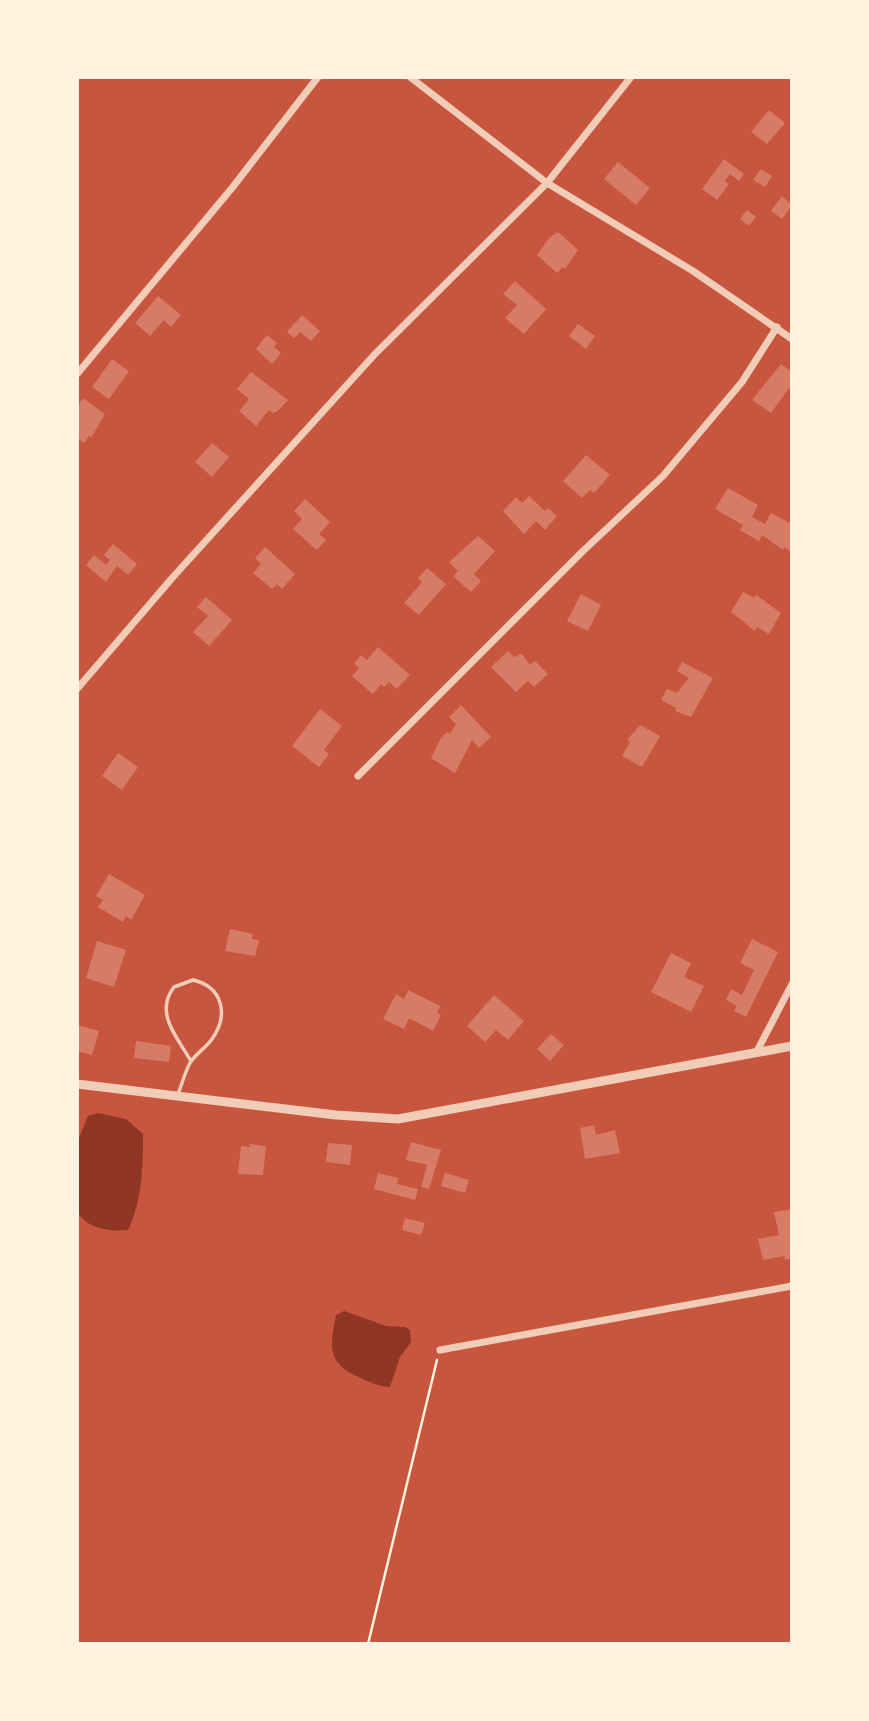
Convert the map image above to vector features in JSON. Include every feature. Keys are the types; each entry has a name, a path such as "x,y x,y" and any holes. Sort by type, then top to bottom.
{"street":[{"path":"77,374 232,188 318,77"},
{"path":"410,77 547,183 693,271 792,339"},
{"path":"77,689 375,354 547,183 631,77"},
{"path":"358,776 583,551 663,476 742,382 777,327"},
{"path":"756,1053 792,985"},
{"path":"77,1084 336,1115 398,1119 792,1046"},
{"path":"440,1350 792,1286"}],"lane":[{"path":"177,1096 191,1061 217,1030 222,1008 214,989 193,980 174,987 165,1002 168,1022 191,1061"}],"path":[{"path":"368,1644 440,1350"}],"shaded area":[{"path":"98,1113 126,1119 143,1134 139,1195 128,1230 99,1228 86,1221 77,1211 77,1143 88,1116"},
{"path":"344,1311 386,1326 405,1327 410,1330 411,1342 400,1357 390,1387 352,1374 337,1362 332,1338 336,1315"}],"building":[{"path":"769,110 785,123 767,144 751,132"},
{"path":"724,159 744,174 739,181 730,174 725,181 729,184 717,200 702,189"},
{"path":"618,162 650,188 636,205 604,179"},
{"path":"761,169 772,176 765,187 753,180"},
{"path":"782,196 792,205 782,219 771,211"},
{"path":"747,210 756,217 749,226 740,219"},
{"path":"558,232 578,250 565,269 563,267 557,273 537,255 549,238"},
{"path":"515,281 546,309 524,334 505,318 517,305 503,294"},
{"path":"158,296 181,315 171,327 164,320 150,336 135,323"},
{"path":"302,315 320,331 311,341 300,332 294,338 287,332"},
{"path":"578,324 595,336 586,349 569,336"},
{"path":"267,335 277,343 274,347 281,353 272,364 256,349"},
{"path":"112,359 129,371 109,399 92,387"},
{"path":"781,364 792,372 792,384 771,413 752,400"},
{"path":"251,372 288,400 278,411 273,413 269,410 256,426 239,411 249,399 237,389"},
{"path":"83,398 105,414 91,438 89,436 84,443 77,437 77,407"},
{"path":"212,443 229,457 212,477 195,462"},
{"path":"586,455 610,475 594,493 590,490 582,498 563,481"},
{"path":"728,488 758,505 752,517 759,521 765,524 771,513 792,524 790,551 784,547 783,550 762,535 759,541 750,536 740,530 743,525 715,509"},
{"path":"529,496 545,511 548,508 557,516 545,530 536,521 524,534 503,511 516,497 522,503"},
{"path":"305,499 330,522 319,534 326,540 317,550 293,529 302,519 294,511"},
{"path":"478,536 495,551 474,574 481,581 471,592 453,576 458,571 449,562"},
{"path":"113,544 137,564 128,575 117,566 106,582 86,565 94,555 106,565 110,560 104,555"},
{"path":"265,547 295,574 282,589 277,584 272,589 253,573 261,564 255,558"},
{"path":"427,568 446,584 419,615 404,603 422,582 418,578"},
{"path":"743,592 754,598 756,595 781,613 769,634 757,627 755,631 731,612"},
{"path":"581,594 601,605 588,631 567,621"},
{"path":"206,597 232,620 209,646 193,632 208,616 197,607"},
{"path":"378,647 410,675 397,689 389,682 384,687 381,684 373,694 352,676 359,668 354,664 361,655 367,660"},
{"path":"508,651 514,657 522,654 530,665 535,661 548,674 534,687 528,681 516,692 491,667"},
{"path":"682,662 713,678 691,717 675,711 676,708 661,700 667,689 677,693 689,678 677,671"},
{"path":"461,705 491,737 479,748 472,740 455,773 431,758 441,738 447,732 450,734 456,724 449,717"},
{"path":"320,709 342,726 324,750 329,754 319,767 292,746"},
{"path":"640,725 660,736 642,767 622,756 630,742 627,740"},
{"path":"118,753 138,767 122,790 102,776"},
{"path":"109,874 145,895 131,920 126,916 123,922 98,907 103,900 96,896"},
{"path":"230,929 253,934 252,939 259,940 255,956 225,951"},
{"path":"752,939 778,952 746,1017 734,1011 737,1006 726,1000 731,989 742,995 754,970 740,963"},
{"path":"97,941 126,950 114,987 86,978"},
{"path":"671,953 691,963 684,977 704,986 691,1012 651,992"},
{"path":"408,990 440,1006 437,1013 441,1015 433,1031 409,1018 404,1029 383,1019 396,994 404,999"},
{"path":"494,995 524,1021 508,1040 496,1030 485,1042 467,1026"},
{"path":"77,1025 99,1031 92,1055 77,1051"},
{"path":"551,1034 564,1045 550,1061 537,1049"},
{"path":"136,1041 171,1046 169,1062 134,1058"},
{"path":"594,1125 596,1135 615,1130 620,1153 585,1159 580,1128"},
{"path":"411,1142 441,1150 429,1189 421,1187 427,1165 406,1160"},
{"path":"328,1143 352,1145 350,1165 326,1162"},
{"path":"250,1144 266,1146 263,1175 238,1174 241,1146 250,1147"},
{"path":"378,1173 398,1178 397,1184 418,1189 415,1200 374,1189"},
{"path":"445,1173 469,1180 465,1193 441,1186"},
{"path":"792,1209 792,1258 785,1260 784,1256 763,1260 758,1239 779,1235 774,1212"},
{"path":"405,1218 425,1223 421,1235 402,1230"}]}
